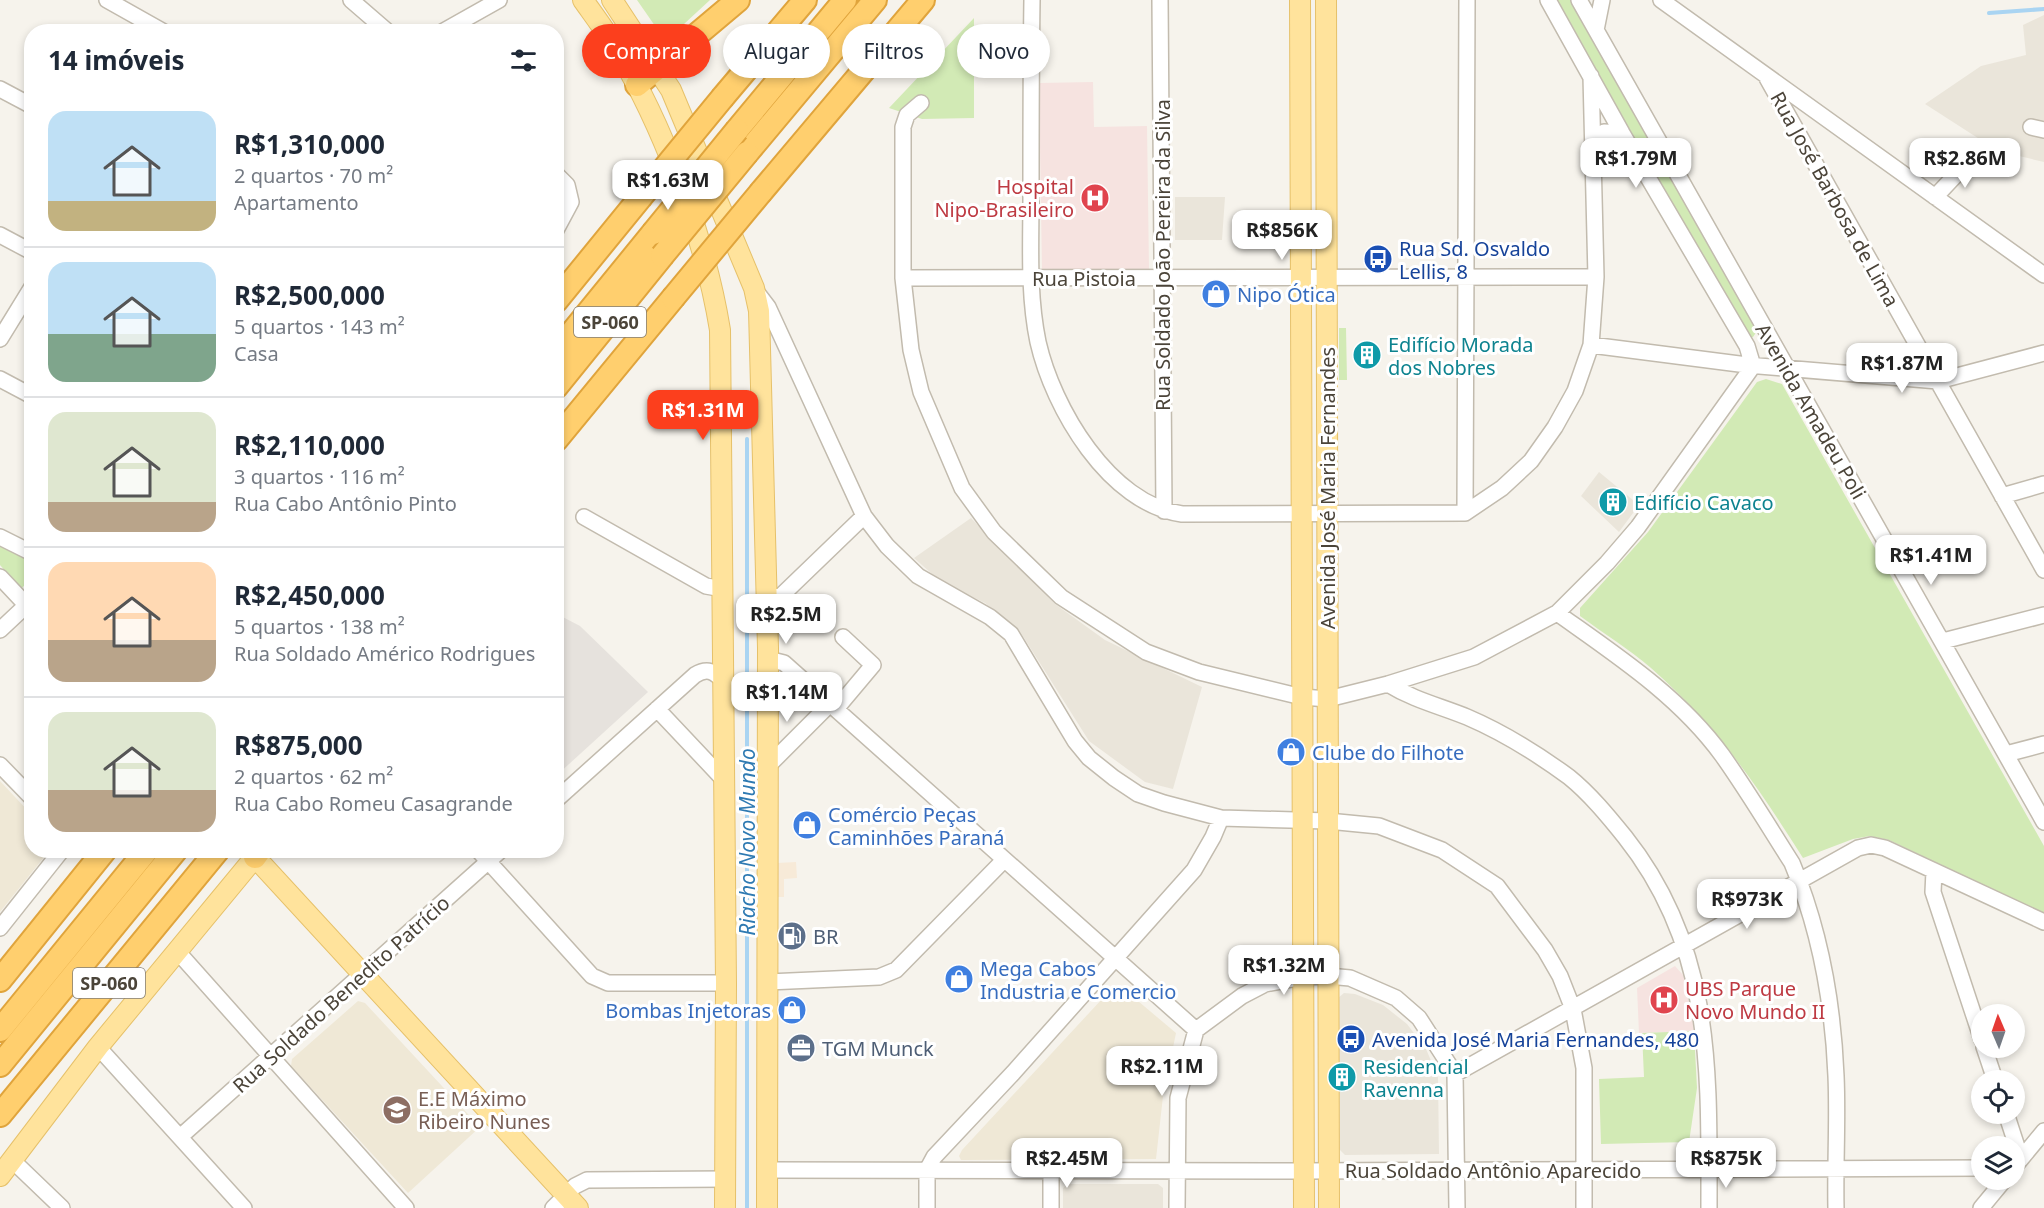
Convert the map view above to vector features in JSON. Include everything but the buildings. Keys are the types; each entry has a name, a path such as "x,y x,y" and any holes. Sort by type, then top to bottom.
{"highway":[{"path":"710,24 738,0"},
{"name":"SP-060","path":"564,291 805,0"},
{"name":"SP-060","path":"564,341 845,0"},
{"name":"SP-060","path":"564,377 875,0"},
{"name":"SP-060","path":"564,430 923,0"},
{"path":"637,85 646,78"},
{"path":"0,980 99,858"},
{"name":"SP-060","path":"0,1030 140,858"},
{"name":"SP-060","path":"0,1065 169,858"},
{"name":"SP-060","path":"0,1115 211,858"}],"main road":[{"path":"584,0 624,61 654,120 690,215 714,290 720,330 725,781 725,1208"},
{"path":"612,0 629,24"},
{"name":"Avenida José Maria Fernandes","path":"1300,0 1304,1208"},
{"name":"Avenida José Maria Fernandes","path":"1326,0 1329,1208"},
{"path":"664,78 754,288 759,311 768,659 766,1208"},
{"path":"0,1176 98,1047 254,858"},
{"path":"260,858 566,1204"}],"street":[{"path":"107,0 150,24"},
{"path":"351,0 379,24"},
{"path":"456,24 499,0"},
{"path":"1032,0 1030,278 1038,342 1065,412 1106,472 1119,485 1164,511 1182,514 1466,513 1502,488 1531,461 1555,427 1575,391 1591,345 1596,277 1590,76"},
{"name":"Rua Soldado João Pereira da Silva","path":"1160,0 1164,511"},
{"path":"1466,513 1467,0"},
{"name":"Avenida Amadeu Poli","path":"1548,0 1622,133 1742,337 1753,366"},
{"name":"Avenida Amadeu Poli","path":"1579,0 2044,822"},
{"path":"1596,30 1602,0"},
{"path":"1661,0 2044,275"},
{"name":"Rua José Barbosa de Lima","path":"1767,78 2044,570"},
{"path":"0,89 24,102"},
{"path":"921,103 907,115 903,127 903,278 908,331 921,392 962,488 994,532 1061,597 1146,652 1199,672 1302,697 1328,699 1388,684 1474,657 1557,613 1607,563 1638,527 1753,366"},
{"path":"1592,143 1604,132 1622,133"},
{"path":"1935,197 1968,162 1978,157"},
{"path":"564,182 567,185 571,202 564,215"},
{"path":"0,235 24,248"},
{"path":"1301,278 1596,277"},
{"name":"Rua Pistoia","path":"903,278 1301,278"},
{"path":"754,288 768,307 864,516 887,546 918,576 990,617 1011,634 1059,718 1089,758 1138,794 1221,818 1328,821 1378,826 1442,850 1479,872 1497,886 1545,950 1560,976 1573,1009 1584,1068 1584,1208"},
{"path":"0,339 24,300"},
{"path":"1742,337 1751,341 1761,336 1765,330"},
{"path":"1591,345 1753,366 1938,381 2044,353"},
{"path":"0,379 24,392"},
{"path":"2002,496 2044,484"},
{"path":"767,599 782,595 864,516"},
{"path":"584,517 706,586 723,589"},
{"path":"0,537 24,549"},
{"path":"0,577 24,600"},
{"path":"0,630 24,611"},
{"path":"1557,613 1645,676 1688,717 1722,754 1792,863 1800,882 1828,986 1837,1078 1836,1208"},
{"path":"1943,641 2044,615"},
{"path":"768,766 873,666 873,662 843,637"},
{"path":"768,659 784,663 1196,1030"},
{"path":"564,793 703,671 712,671 724,681"},
{"path":"1388,684 1410,698 1468,718 1521,747 1569,778 1604,810 1646,864 1669,906 1685,945 1701,1003 1706,1037 1709,1208"},
{"path":"657,709 725,781"},
{"path":"2006,754 2044,744"},
{"path":"0,765 24,790"},
{"path":"927,1208 927,1170 934,1157 1013,1073 1194,870 1221,818"},
{"path":"1455,1074 1858,848 1871,845 1885,848 2044,922"},
{"path":"0,928 56,858"},
{"name":"Rua Soldado Benedito Patrício","path":"180,1137 362,974 481,858"},
{"path":"485,858 585,971 600,981 608,983 726,983"},
{"path":"768,981 867,978 887,975 902,964 1004,860"},
{"path":"1934,871 1933,892 1971,1007"},
{"path":"177,951 406,1208"},
{"path":"1177,1208 1178,1098 1196,1030 1242,996 1265,984 1303,977 1329,976 1350,978 1396,998 1419,1018 1455,1074 1457,1208"},
{"path":"98,1047 244,1208"},
{"path":"2025,1154 2044,1131"},
{"path":"13,1161 62,1208"},
{"name":"Rua Soldado Antônio Aparecido","path":"767,1170 1329,1171 1971,1168"},
{"path":"1051,1171 1051,1208"},
{"path":"566,1204 581,1182 599,1178 725,1179"},
{"path":"1981,1208 1996,1190"}],"shaded area":[{"path":"2044,15 2044,162 1998,151 1925,104 1981,66 2026,55 2023,25"},
{"name":"Hospital Nipo-Brasileiro","path":"1093,82 1094,127 1147,126 1149,269 1042,271 1039,83"},
{"path":"1175,197 1225,197 1222,240 1175,240"},
{"path":"1599,472 1639,505 1619,532 1581,496"},
{"path":"971,518 1055,604 1105,640 1202,687 1173,789 1145,782 1089,741 1019,630 985,603 940,581 914,558"},
{"path":"564,618 580,626 648,692 564,769"},
{"path":"0,781 24,807 24,858 43,858 0,912"},
{"path":"796,862 797,878 784,879 784,897 778,897 777,863"},
{"name":"UBS Parque Novo Mundo II","path":"1675,966 1683,975 1687,985 1694,1031 1639,1033 1637,988"},
{"path":"1115,985 1119,985 1176,1033 1163,1096 1156,1159 961,1160 959,1156 962,1150"},
{"path":"1344,993 1355,994 1383,1005 1407,1024 1426,1049 1438,1077 1439,1154 1345,1155 1339,1149 1338,998"},
{"name":"E.E Máximo Ribeiro Nunes","path":"358,1001 365,1003 480,1127 408,1193 291,1066 292,1059"},
{"path":"1068,1184 1158,1184 1163,1188 1163,1208 1063,1208 1063,1188"}],"green space":[{"path":"637,0 710,0 684,24 654,24"},
{"path":"1553,0 1574,0 1759,328 1753,337 1748,337"},
{"path":"957,36 957,78 974,78 974,118 922,119 889,108 917,78 945,78 945,49"},
{"path":"1339,328 1346,328 1347,380 1339,380"},
{"path":"1766,379 1782,384 2044,846 2044,914 1889,840 1870,836 1853,839 1803,858 1752,781 1696,712 1643,661 1580,616 1580,608 1648,532 1757,382"},
{"path":"0,546 24,558 24,586 21,589 0,565"},
{"path":"1694,1031 1697,1088 1689,1142 1601,1144 1599,1079 1644,1077 1642,1033"}],"waterway":[{"path":"1989,13 2044,9"},
{"name":"Riacho Novo Mundo","path":"747,439 747,1208"}],"place":[{"name":"Hospital Nipo-Brasileiro","path":"1095,198"},
{"name":"Rua Sd. Osvaldo Lellis, 8","path":"1378,259"},
{"name":"Nipo Ótica","path":"1216,294"},
{"name":"Edifício Morada dos Nobres","path":"1367,355"},
{"name":"Edifício Cavaco","path":"1613,502"},
{"name":"Clube do Filhote","path":"1291,752"},
{"name":"Comércio Peças Caminhões Paraná","path":"807,825"},
{"name":"BR","path":"792,936"},
{"name":"Mega Cabos Industria e Comercio","path":"959,979"},
{"name":"UBS Parque Novo Mundo II","path":"1664,1000"},
{"name":"Bombas Injetoras","path":"792,1010"},
{"name":"Avenida José Maria Fernandes, 480","path":"1351,1039"},
{"name":"TGM Munck","path":"801,1048"},
{"name":"Residencial Ravenna","path":"1342,1077"},
{"name":"E.E Máximo Ribeiro Nunes","path":"397,1110"}]}
